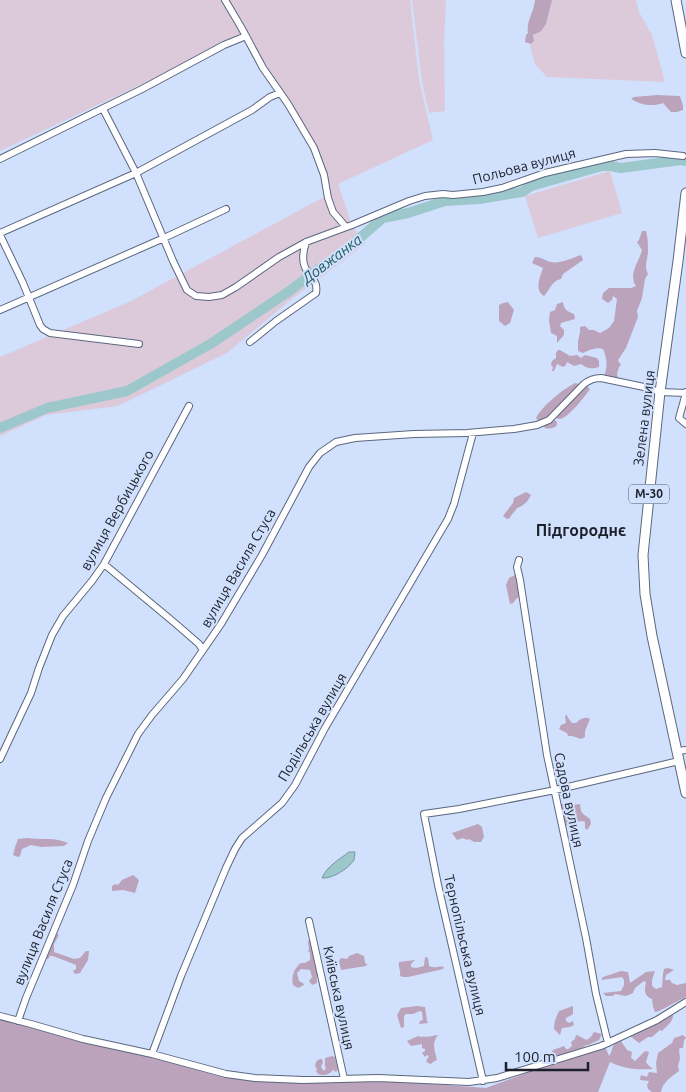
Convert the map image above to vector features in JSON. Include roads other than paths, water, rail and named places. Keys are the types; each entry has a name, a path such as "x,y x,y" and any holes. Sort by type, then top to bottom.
{"highway":[{"path":"676,0 686,53"},
{"name":"Зелена вулиця","path":"686,193 660,392 643,555 645,594 650,627 681,754 686,793"}],"street":[{"path":"225,0 263,68 288,104 314,148 324,175 328,198 333,212 346,227"},
{"path":"0,159 104,109 224,45 246,36"},
{"path":"139,344 50,333 43,330 0,234 136,173 280,93"},
{"name":"Польова вулиця","path":"104,109 136,173 182,281 187,290 196,296 222,295 278,257 306,242 352,226 425,196 483,192 502,188 545,173 626,154 655,153 683,156"},
{"path":"0,310 226,209"},
{"path":"250,342 316,293 316,284 307,271 303,260 306,242"},
{"name":"вулиця Василя Стуса","path":"18,1020 109,790 138,734 203,650 262,556 309,467 320,453 336,442 355,438 472,433 537,426 549,420 584,384 594,378 644,387 660,392"},
{"path":"660,392 686,392 679,418 686,424"},
{"name":"вулиця Вербицького","path":"0,759 31,693 52,635 63,616 104,564 189,406"},
{"name":"Подільська вулиця","path":"152,1054 226,868 242,838 282,803 295,785 325,728 448,519 454,504 472,433"},
{"name":"Садова вулиця","path":"519,560 517,566 547,754 596,994 608,1043"},
{"path":"104,564 176,624 199,644 203,650"},
{"path":"555,790 681,754"},
{"name":"Тернопільська вулиця","path":"483,1081 438,885 424,814 555,790"},
{"name":"Київська вулиця","path":"309,921 344,1079"},
{"path":"0,1016 226,1074 255,1078 303,1080 378,1078 469,1082 497,1078 608,1043 657,1020 686,1002"}],"waterway":[{"name":"Довжанка","path":"0,428 47,408 127,391 212,343 288,292 341,254 383,218 408,213 445,201 479,199 522,192 531,186 602,166 621,168 681,160 686,161"}],"district":[{"name":"Підгороднє","path":"581,530"}]}
